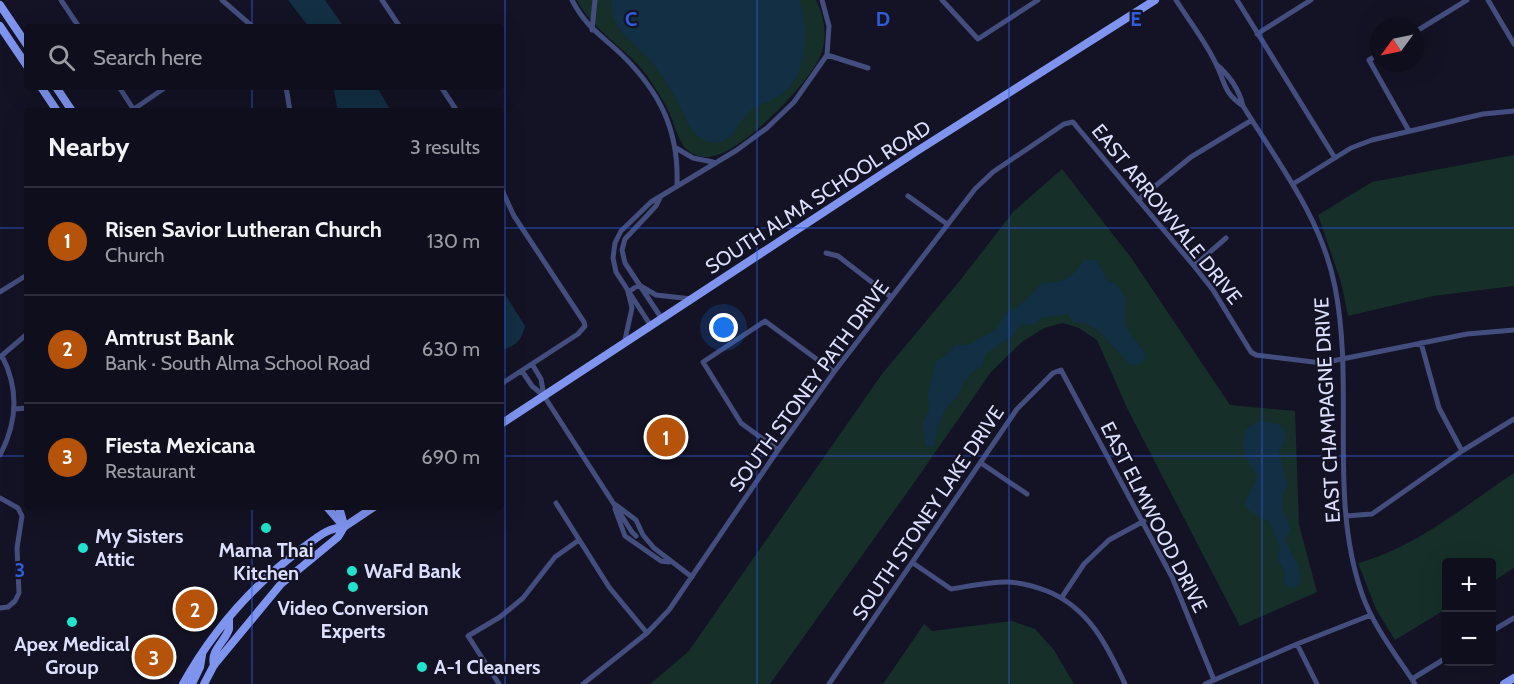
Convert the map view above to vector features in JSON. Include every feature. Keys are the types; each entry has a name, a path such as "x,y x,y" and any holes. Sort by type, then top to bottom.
{"main road":[{"name":"SOUTH ALMA SCHOOL ROAD","path":"504,422 917,151 1155,0"},
{"path":"0,4 24,40"},
{"path":"0,26 24,62"},
{"path":"43,90 55,108"},
{"path":"58,90 70,108"},
{"path":"330,510 344,526"},
{"path":"204,684 214,665 281,584 338,537 344,526 340,510"},
{"path":"183,684 203,651 229,618 280,565 331,528 344,526 369,510"},
{"path":"214,665 214,653 229,630 229,618"},
{"path":"192,684 200,667 203,651"},
{"path":"1504,684 1514,678"}],"street":[{"path":"61,0 77,24"},
{"path":"222,0 250,24"},
{"path":"382,0 398,24"},
{"path":"572,0 579,15 592,30 641,74 659,101 672,129 676,148 677,185"},
{"path":"592,30 595,0"},
{"path":"651,326 616,272 615,243 621,231 651,202 750,141 787,108 818,72 827,55 829,26 822,0"},
{"path":"942,0 978,39 1038,0"},
{"name":"EAST CHAMPAGNE DRIVE","path":"1176,0 1216,64 1232,98 1243,106"},
{"path":"1237,0 1335,158"},
{"path":"1257,34 1311,0"},
{"path":"1424,26 1467,0"},
{"path":"1488,0 1514,44"},
{"path":"243,24 246,21"},
{"path":"827,55 868,68"},
{"name":"EAST CHAMPAGNE DRIVE","path":"1216,64 1227,74 1240,94 1243,106 1293,184 1319,233 1335,285 1343,359 1346,516 1354,567 1362,595 1371,615 1414,681"},
{"path":"1376,72 1409,131"},
{"path":"1226,88 1233,83"},
{"path":"121,90 134,108"},
{"path":"138,108 162,90"},
{"path":"286,90 290,108"},
{"path":"443,90 455,108"},
{"path":"1293,184 1351,148 1372,140 1483,114 1514,111"},
{"path":"1138,200 1191,157 1252,120"},
{"name":"EAST ARROWVALE DRIVE","path":"1072,122 1194,267 1218,298 1251,352 1256,356 1322,363 1343,359"},
{"name":"SOUTH STONEY PATH DRIVE","path":"583,684 647,633 669,610 834,372 975,189 993,172 1064,124 1072,122"},
{"path":"676,148 693,158 715,162"},
{"path":"504,194 514,216 584,322 585,327 578,334 504,382"},
{"path":"908,196 947,224"},
{"path":"660,198 656,206 626,239 622,250 624,260 662,319"},
{"path":"1194,267 1226,238"},
{"path":"826,253 838,256 891,297"},
{"path":"614,263 624,260"},
{"path":"0,292 24,277"},
{"path":"639,285 656,295 693,299"},
{"path":"628,292 639,285"},
{"path":"624,344 632,308 628,292"},
{"path":"778,450 741,423 703,362 765,321 834,372"},
{"path":"1343,359 1467,334 1514,330"},
{"path":"0,455 6,444 15,409 13,384 1,357 24,337"},
{"path":"1421,343 1439,408 1462,451"},
{"path":"532,364 541,379 544,396"},
{"path":"522,370 532,386 544,396 637,536 692,577"},
{"name":"SOUTH STONEY LAKE DRIVE","path":"829,684 1026,398 1053,373 1061,370"},
{"name":"EAST ELMWOOD DRIVE","path":"1061,370 1172,577 1214,680"},
{"path":"15,409 24,408"},
{"path":"1346,516 1372,514 1462,451 1514,419"},
{"path":"981,463 1027,494"},
{"path":"0,498 18,508 22,516 17,548 18,593 15,602 8,607 0,608"},
{"path":"556,502 609,587 647,633"},
{"path":"614,503 636,520 640,546 661,561 670,562"},
{"path":"1062,597 1084,564 1109,540 1144,521"},
{"path":"499,684 468,636 500,617 523,598 555,556 579,540"},
{"path":"913,563 951,589 1009,582 1033,586 1062,597 1095,628 1109,650 1125,684"},
{"path":"1205,684 1371,615"},
{"path":"1496,628 1514,618"},
{"path":"1297,644 1317,684"},
{"path":"1414,681 1442,661"}],"green space":[{"path":"577,0 816,0 822,14 824,43 813,69 770,118 735,146 719,154 706,157 697,156 690,152 681,141 667,108 642,69 593,23"},
{"path":"1514,155 1514,286 1433,296 1348,316 1341,282 1318,215 1372,182"},
{"path":"1062,169 1132,259 1230,405 1295,411 1299,525 1317,592 1240,626 1128,410 1097,340 1079,328 1063,323 1044,328 1022,342 991,372 770,684 650,684 688,652 882,374 962,278 1013,212"},
{"path":"1514,473 1514,568 1496,579 1496,558 1442,558 1442,611 1395,640 1376,609 1358,563 1400,547 1459,512"},
{"path":"1012,621 1035,629 1054,650 1074,684 883,684 924,624 932,631"}],"water":[{"path":"288,0 325,0 342,24 307,24"},
{"path":"612,0 799,0 805,23 802,63 791,86 774,99 751,111 728,139 717,143 703,140 688,124 675,97 658,71 618,27 612,14"},
{"path":"334,90 379,90 389,108 337,108"},
{"path":"1083,260 1096,260 1107,280 1117,285 1126,298 1125,322 1128,331 1145,353 1144,361 1138,365 1128,364 1096,329 1088,324 1073,322 1068,314 1041,318 1034,325 1022,324 1012,336 986,354 982,366 964,382 958,395 946,408 940,421 934,446 925,447 922,424 929,411 928,393 936,361 945,356 955,345 967,345 995,330 1005,315 1024,302 1043,282 1056,282 1067,278 1076,271"},
{"path":"504,293 525,326 518,342 504,349"},
{"path":"1259,421 1278,424 1286,432 1285,441 1279,453 1288,485 1283,502 1291,530 1285,540 1299,568 1301,582 1295,588 1284,585 1285,572 1277,558 1279,546 1269,521 1253,514 1244,505 1257,476 1243,449 1243,438 1245,430"}],"place":[{"name":"Risen Savior Lutheran Church","path":"666,437"},
{"name":"Mama Thai Kitchen","path":"266,528"},
{"name":"My Sisters Attic","path":"83,548"},
{"name":"WaFd Bank","path":"352,571"},
{"name":"Video Conversion Experts","path":"353,587"},
{"name":"Amtrust Bank","path":"195,609"},
{"name":"Apex Medical Group","path":"72,622"},
{"name":"Fiesta Mexicana","path":"154,657"},
{"name":"A-1 Cleaners","path":"422,667"}]}
